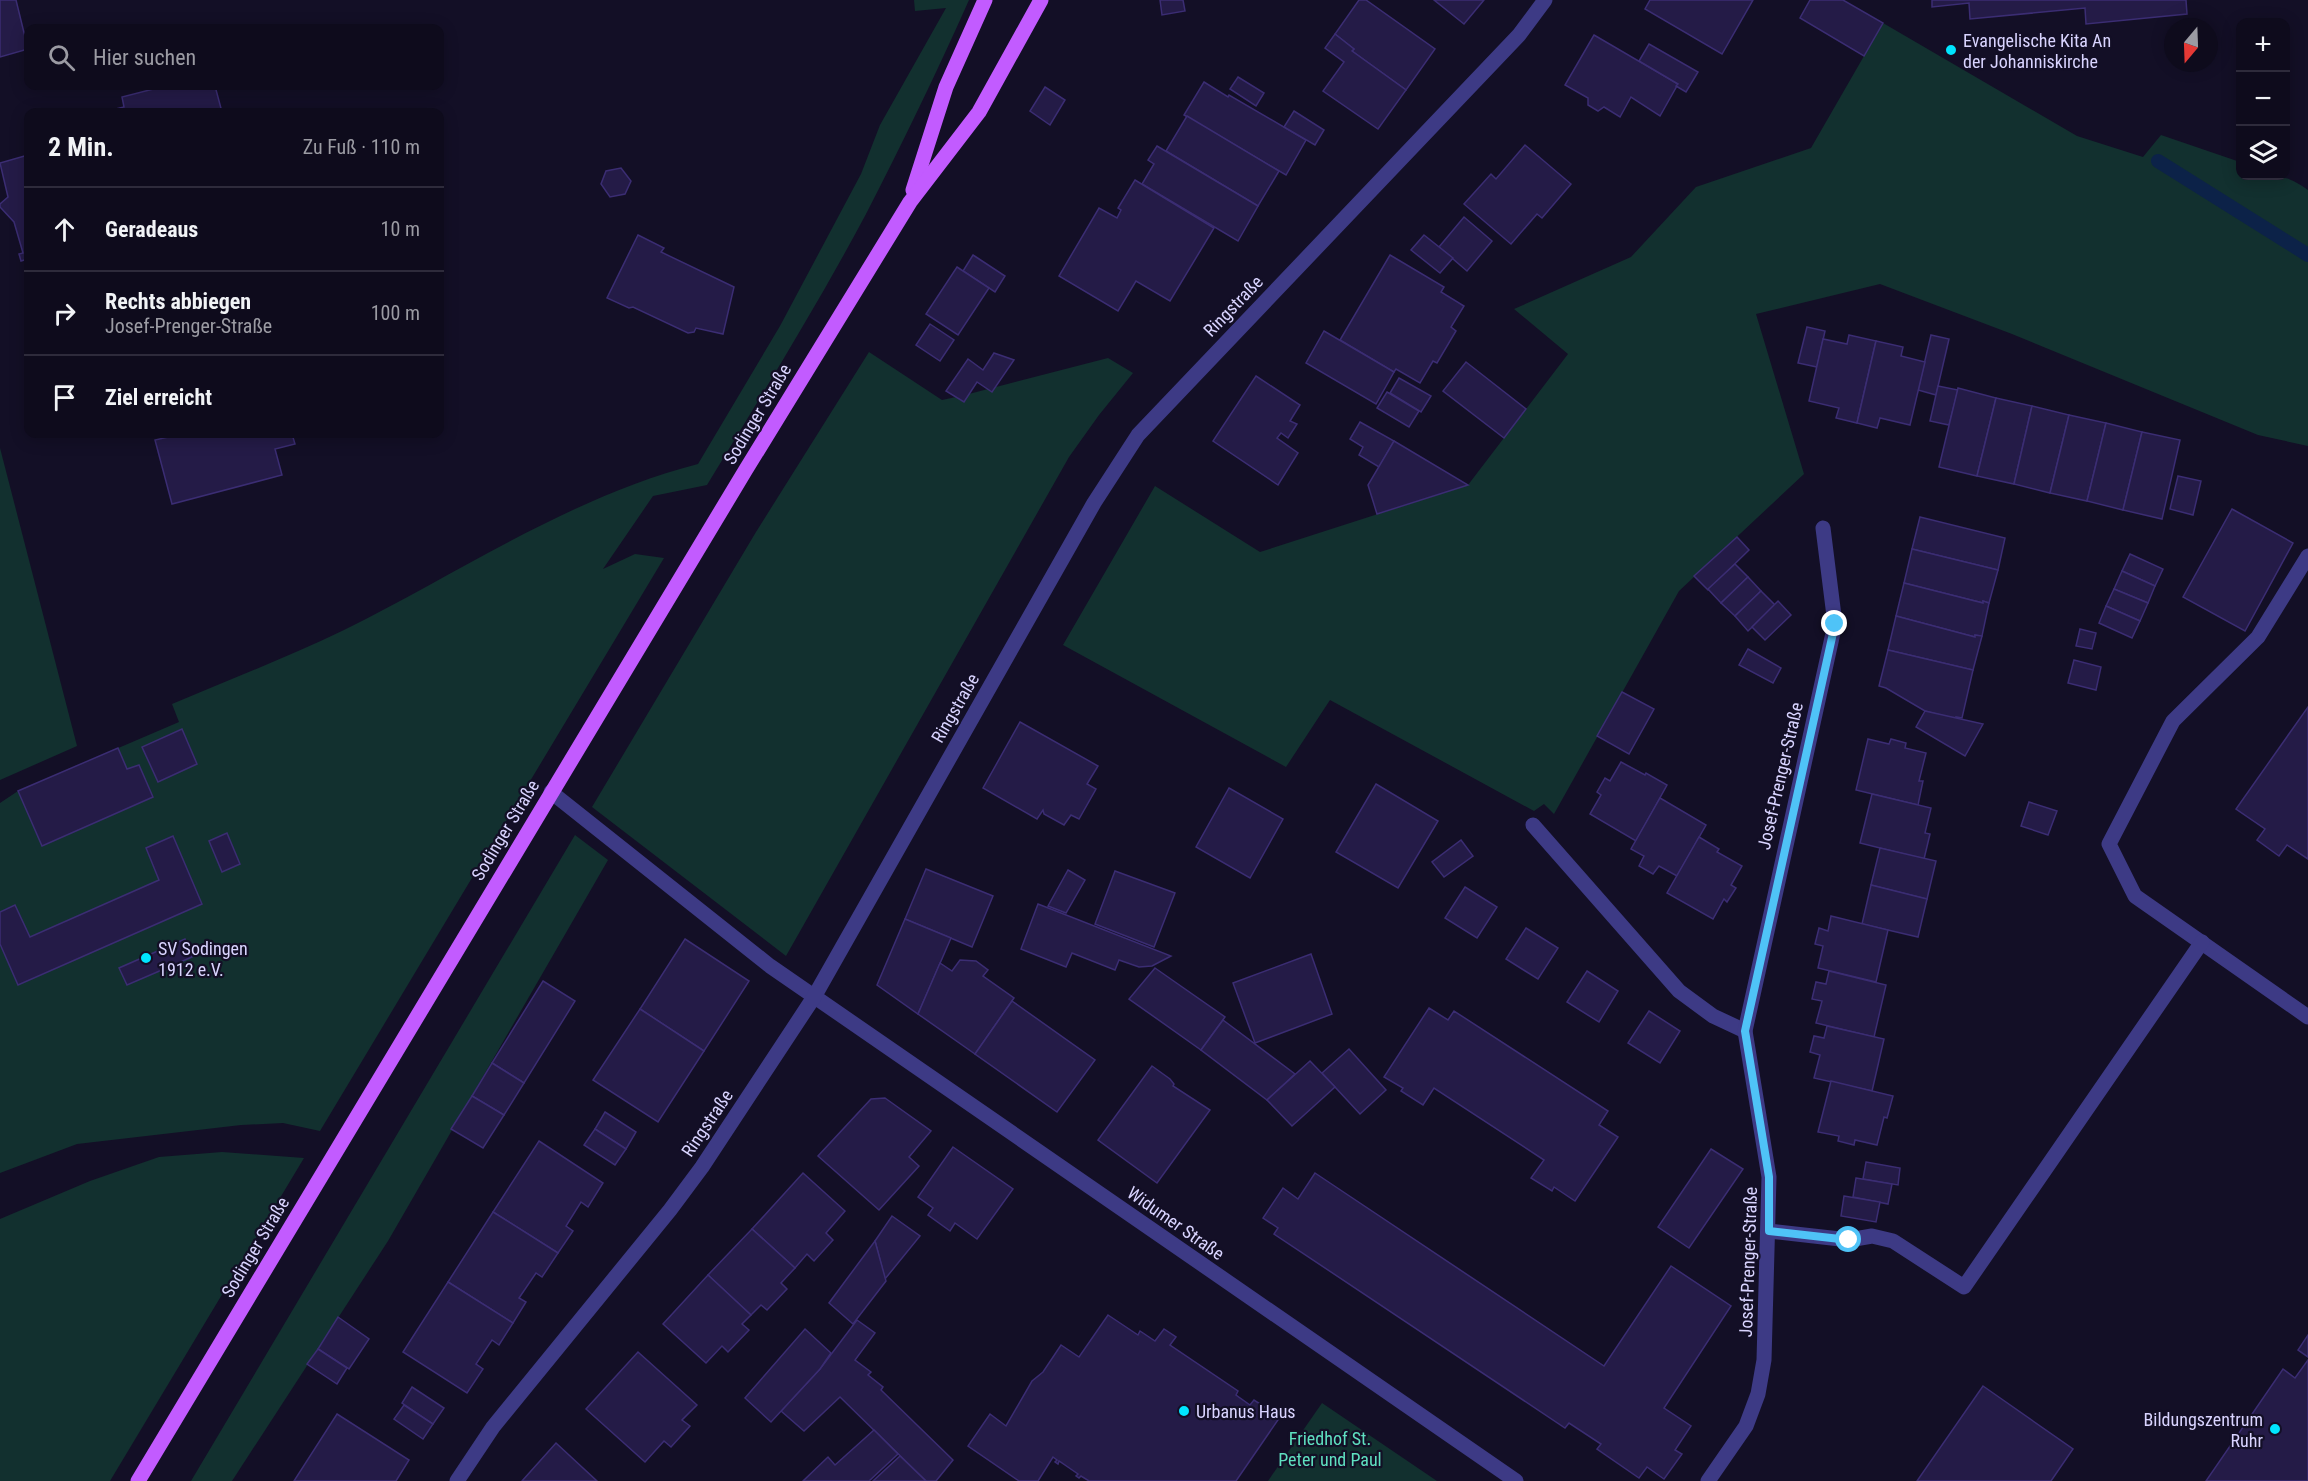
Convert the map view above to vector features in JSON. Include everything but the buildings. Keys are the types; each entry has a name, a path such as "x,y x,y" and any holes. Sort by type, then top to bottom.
{"main road":[{"name":"Sodinger Straße","path":"910,202 946,87 985,0"},
{"name":"Sodinger Straße","path":"138,1481 551,792 910,202 979,112 1041,0"}],"street":[{"name":"Ringstraße","path":"457,1481 493,1427 670,1210 814,997 1094,503 1138,435 1519,35 1545,0"},
{"name":"Josef-Prenger-Straße","path":"1708,1481 1746,1426 1758,1394 1764,1360 1769,1177 1745,1031 1835,624 1823,528"},
{"path":"2308,556 2258,637 2173,721 2109,844 2135,896 2308,1017"},
{"name":"Widumer Straße","path":"551,792 770,966 1516,1481"},
{"path":"1533,825 1679,991 1713,1016 1745,1031"},
{"path":"1769,1231 1849,1240 1872,1236 1893,1241 1964,1287 2202,942"}],"green space":[{"path":"914,0 969,0 866,214 808,317 707,485 653,496 603,569 635,554 664,558 320,1131 283,1123 241,1125 77,1144 0,1173 0,803 18,791 179,722 172,704 344,630 561,516 651,478 698,464 780,326 861,174 880,125 946,8 915,11"},
{"path":"1883,23 2077,136 2143,157 2161,135 2236,161 2236,180 2290,180 2299,184 2308,190 2308,446 2258,435 2012,334 1880,284 1756,314 1804,474 1679,591 1554,814 1544,804 1534,811 1330,700 1286,767 1063,645 1155,486 1260,552 1468,485 1568,354 1514,309 1631,257 1696,187 1811,148"},
{"path":"869,352 942,400 956,397 964,402 969,394 988,389 992,392 996,387 1108,358 1133,373 1069,457 786,956 592,807 756,532"},
{"path":"0,448 77,746 0,780"},
{"path":"575,835 608,860 388,1241 232,1481 191,1481"},
{"path":"222,1152 304,1158 110,1481 0,1481 0,1219 90,1181 159,1157"},
{"name":"Friedhof St. Peter und Paul","path":"1322,1403 1437,1481 1268,1481"}],"waterway":[{"path":"2158,161 2308,255"}],"place":[{"name":"Evangelische Kita An der Johanniskirche","path":"1951,50"},
{"name":"SV Sodingen 1912 e.V.","path":"146,958"},
{"name":"Urbanus Haus","path":"1184,1411"},
{"name":"Bildungszentrum Ruhr","path":"2275,1429"}],"route":[{"path":"1835,624 1745,1031 1769,1177 1769,1231 1849,1240"}]}
